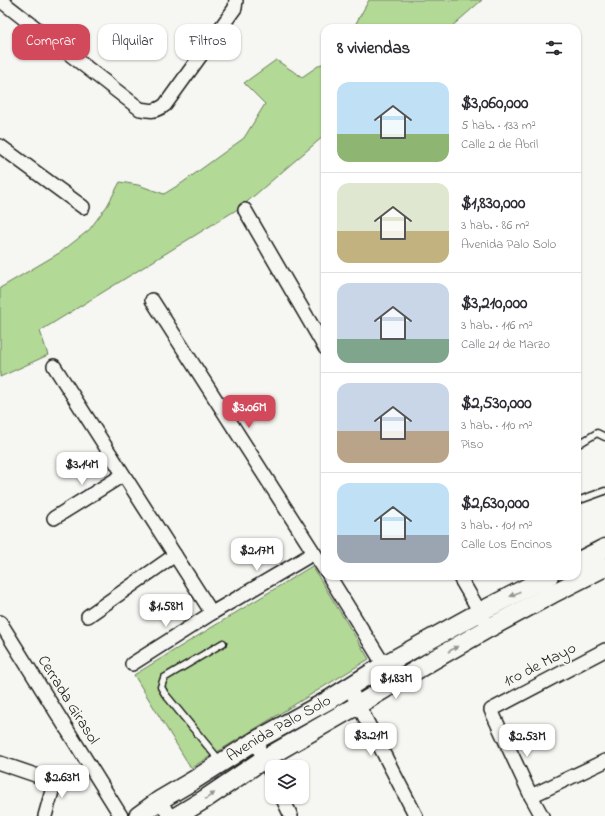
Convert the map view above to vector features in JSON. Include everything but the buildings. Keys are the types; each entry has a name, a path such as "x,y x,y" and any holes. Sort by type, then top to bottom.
{"main road":[{"path":"581,560 605,548"},
{"name":"Avenida Palo Solo","path":"581,579 605,567"},
{"name":"Avenida Palo Solo","path":"138,816 160,800 255,741 327,701 384,665 541,580"},
{"name":"Avenida Palo Solo","path":"278,760 358,705 489,628 579,580"},
{"name":"Avenida Palo Solo","path":"177,816 204,799 265,768"}],"street":[{"path":"0,0 140,109 149,111 158,110 165,105 235,4"},
{"path":"0,146 83,207"},
{"path":"245,210 321,341"},
{"path":"152,300 321,564"},
{"path":"54,366 212,613"},
{"path":"54,518 123,475"},
{"path":"132,664 212,613 314,553"},
{"path":"88,616 175,555"},
{"path":"331,580 395,683"},
{"path":"461,580 489,628"},
{"name":"Cerrada Girasol","path":"0,622 121,816"},
{"name":"1ro de Mayo","path":"531,796 491,710 605,650"},
{"path":"349,687 416,816"},
{"path":"255,741 265,761"},
{"path":"542,816 531,796 605,761"},
{"path":"0,763 53,782 54,784 44,816"},
{"path":"160,800 169,816"},
{"path":"285,804 291,816"}],"lane":[{"path":"581,443 597,433 605,437"},
{"path":"581,500 605,491"},
{"path":"222,762 165,694 161,687 164,678 223,643"}],"green space":[{"path":"369,0 482,0 455,24 356,24"},
{"path":"276,60 302,77 321,64 321,138 241,207 40,331 48,355 0,377 0,288 61,252 89,230 107,206 120,182 138,185 164,194 182,183 244,138 265,104 244,83"},
{"path":"312,566 369,659 191,768 134,675"}]}
